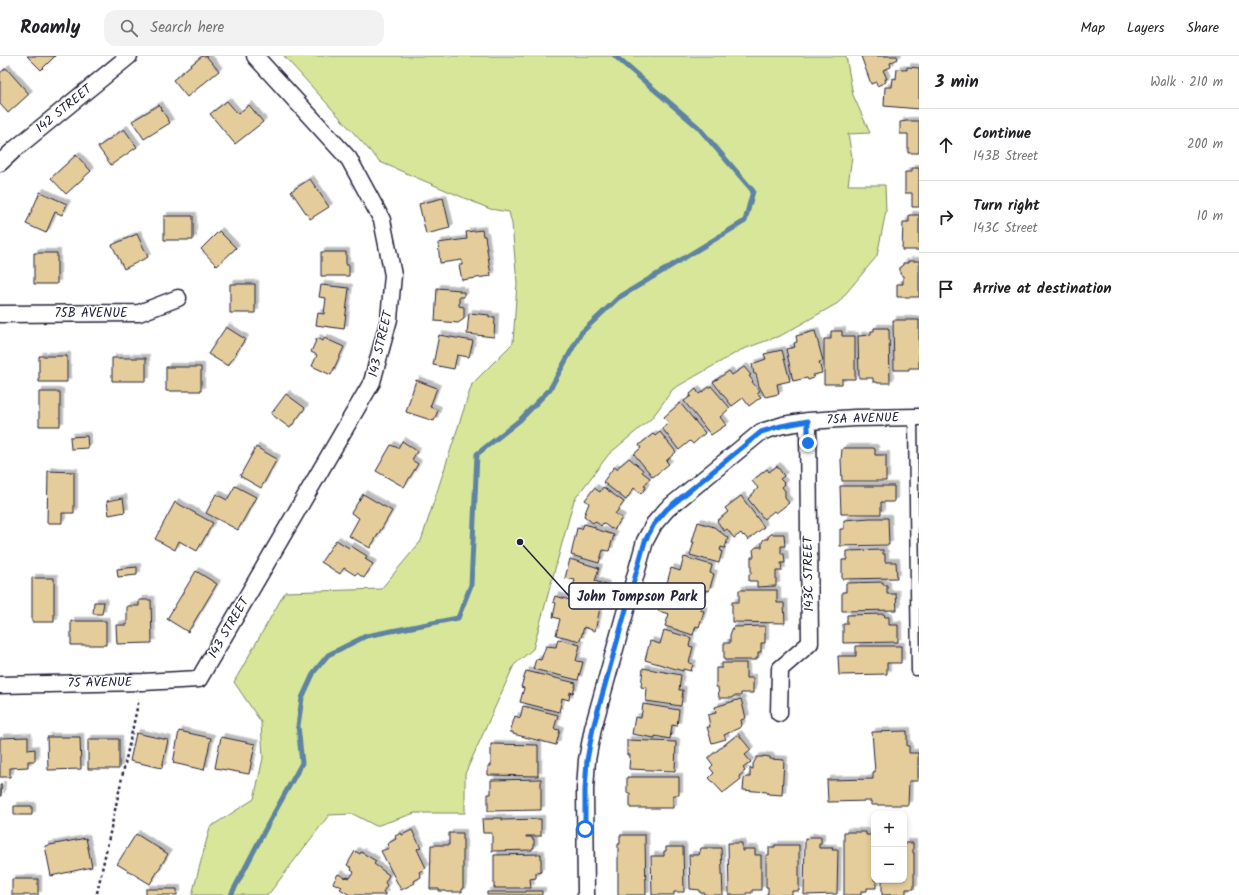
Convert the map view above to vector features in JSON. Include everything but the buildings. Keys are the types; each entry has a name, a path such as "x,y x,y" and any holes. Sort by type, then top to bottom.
{"street":[{"name":"142 STREET","path":"0,163 129,56"},
{"name":"143 STREET","path":"199,679 372,382 389,319 394,275 382,220 349,159 255,56"},
{"name":"75B AVENUE","path":"0,314 139,313 178,298"},
{"name":"75A AVENUE","path":"586,895 585,790 587,760 593,728 645,541 654,524 667,509 761,432 781,426 808,421 855,418 916,417"},
{"name":"143C STREET","path":"779,713 780,669 810,643 808,421"},
{"name":"75 AVENUE","path":"0,685 199,679"}],"lane":[{"path":"916,417 916,671"}],"path":[{"path":"97,894 139,698"}],"green space":[{"path":"284,56 846,56 853,95 870,133 848,134 852,157 848,185 885,185 886,211 877,256 838,303 782,335 741,350 673,389 652,418 609,454 574,500 533,649 514,665 465,774 465,813 415,813 376,826 353,814 329,815 268,895 192,895 210,827 254,799 263,758 261,722 234,682 285,592 381,589 421,541 472,384 513,343 517,283 512,224 509,212 490,209 380,162"}],"waterway":[{"path":"231,895 302,763 298,726 302,698 314,672 328,655 366,636 458,618 471,585 477,454 520,420 550,389 581,333 618,298 745,221 753,191 698,127 615,56"}],"place":[{"name":"John Tompson Park","path":"520,542"}],"route":[{"path":"585,829 587,760 593,728 645,541 654,524 667,509 761,432 781,426 808,421 808,443"}]}
